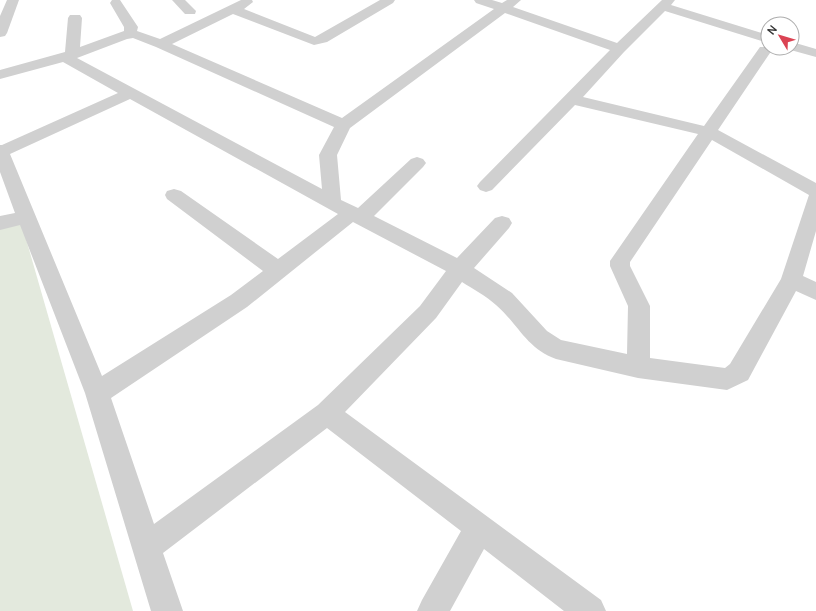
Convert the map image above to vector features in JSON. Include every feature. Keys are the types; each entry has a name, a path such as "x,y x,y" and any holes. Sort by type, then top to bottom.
{"street":[{"path":"0,33 13,0"},
{"path":"178,0 190,11"},
{"path":"161,44 251,0"},
{"path":"233,9 314,41 322,39 390,0"},
{"path":"480,0 510,4 619,49"},
{"path":"116,3 131,27 130,34"},
{"path":"486,186 572,100 619,49 665,3 760,42"},
{"path":"332,203 328,155 343,125 510,4"},
{"path":"69,56 75,18"},
{"path":"0,75 69,56 130,34 161,44 343,125"},
{"path":"800,48 816,53"},
{"path":"69,56 130,93 332,203 460,269 504,299 539,338 556,349 638,367 727,379 739,372 792,280 811,235 816,199"},
{"path":"638,367 640,320 639,306 620,266 620,261 760,56"},
{"path":"130,93 86,114 0,151 97,393 167,611"},
{"path":"572,100 709,132 816,191"},
{"path":"97,393 239,300 357,215 417,163"},
{"path":"174,195 279,271"},
{"path":"0,223 26,216"},
{"path":"147,547 327,413 428,312 460,269 502,223"},
{"path":"792,280 816,291"},
{"path":"327,413 590,611"},
{"path":"433,611 479,528"}],"shaded area":[{"path":"20,218 133,611 0,611 0,224"}]}
